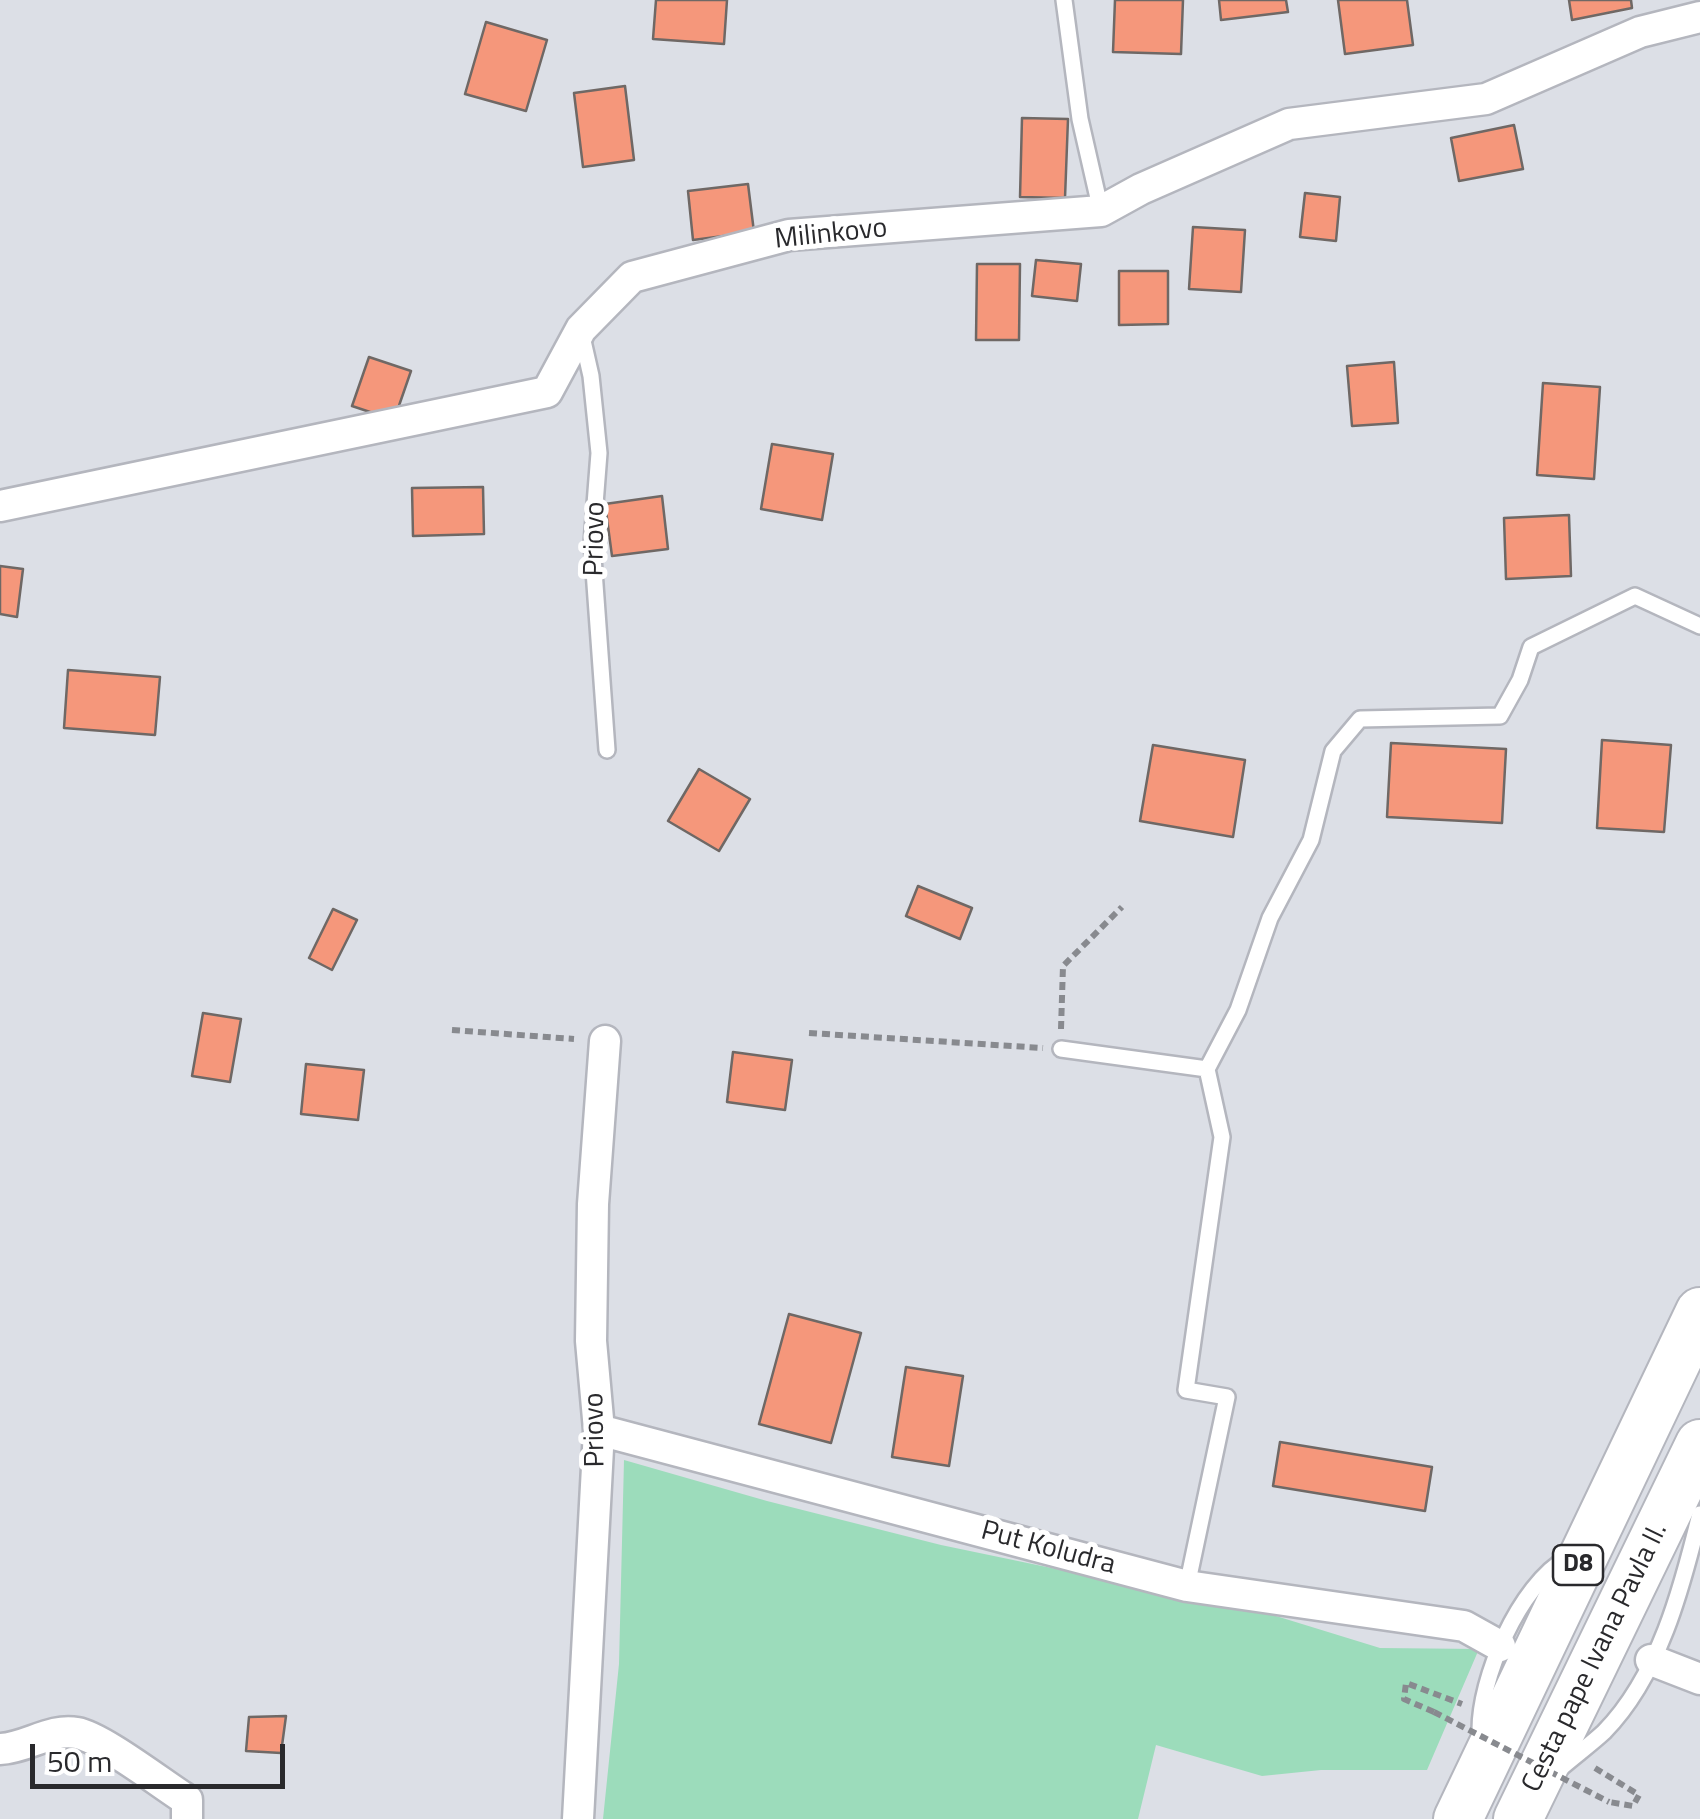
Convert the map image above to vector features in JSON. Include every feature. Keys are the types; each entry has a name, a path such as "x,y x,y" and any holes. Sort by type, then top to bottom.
{"main road":[{"name":"Cesta pape Ivana Pavla II.","path":"1458,1819 1700,1312"},
{"name":"Cesta pape Ivana Pavla II.","path":"1523,1807 1700,1444"}],"street":[{"name":"Milinkovo","path":"0,506 547,392 581,329 632,277 789,235 1100,211 1288,124 1486,99 1640,32 1700,16"},
{"name":"Priovo","path":"578,1819 600,1430 591,1341 593,1204 605,1041"},
{"name":"Put Koludra","path":"600,1430 1187,1586 1464,1626 1500,1646"},
{"path":"1651,1660 1700,1679"},
{"path":"0,1749 18,1748 48,1735 78,1733 187,1800 188,1819"}],"lane":[{"path":"1067,1 1080,119 1100,211"},
{"name":"Priovo","path":"581,329 591,376 599,453 592,543 607,750"},
{"path":"1187,1586 1227,1397 1186,1390 1222,1137 1207,1069 1238,1010 1270,918 1311,840 1333,751 1360,719 1500,716 1520,680 1531,647 1635,596 1700,626"},
{"path":"1061,1049 1207,1069"},
{"path":"1523,1807 1604,1731 1632,1696 1676,1603 1700,1514"},
{"path":"1482,1771 1483,1701 1500,1646 1550,1567 1588,1546"}],"path":[{"path":"809,1033 1061,1049 1063,966 1122,907"},
{"path":"452,1030 605,1041"},
{"path":"1463,1705 1406,1684 1404,1700 1609,1802 1634,1806 1639,1795 1598,1772"}],"green space":[{"path":"624,1460 941,1545 1263,1612 1380,1648 1479,1649 1427,1770 1321,1770 1262,1776 1156,1745 1138,1819 603,1819 619,1664"}],"building":[{"path":"656,0 727,0 724,44 653,39"},
{"path":"1115,0 1183,0 1181,54 1113,52"},
{"path":"1219,0 1286,0 1288,12 1221,20"},
{"path":"1338,0 1407,0 1413,45 1345,54"},
{"path":"1569,0 1631,0 1632,8 1572,20"},
{"path":"486,22 547,40 526,111 465,94"},
{"path":"625,86 634,160 583,167 574,93"},
{"path":"1022,118 1068,119 1065,198 1020,197"},
{"path":"1514,125 1523,169 1459,181 1451,138"},
{"path":"748,184 754,232 693,240 688,191"},
{"path":"1305,193 1340,197 1336,241 1300,237"},
{"path":"1193,227 1245,230 1241,292 1189,289"},
{"path":"1036,260 1081,264 1077,301 1032,296"},
{"path":"977,264 1020,264 1019,340 976,340"},
{"path":"1119,271 1168,271 1168,324 1119,325"},
{"path":"369,357 411,371 394,420 352,406"},
{"path":"1394,362 1398,423 1352,426 1347,366"},
{"path":"1543,383 1600,387 1594,479 1537,475"},
{"path":"772,444 833,454 822,520 761,509"},
{"path":"483,487 484,534 413,536 412,488"},
{"path":"662,496 668,549 612,556 605,504"},
{"path":"1569,515 1571,576 1506,579 1504,518"},
{"path":"0,566 23,569 17,617 0,614"},
{"path":"68,670 160,677 155,735 64,728"},
{"path":"1602,740 1671,745 1664,832 1597,828"},
{"path":"1391,743 1506,749 1502,823 1387,817"},
{"path":"1153,745 1245,760 1233,837 1140,821"},
{"path":"699,769 750,799 719,851 668,821"},
{"path":"918,886 972,908 960,939 906,916"},
{"path":"333,909 357,920 332,970 309,958"},
{"path":"203,1013 241,1019 230,1082 192,1076"},
{"path":"733,1052 792,1060 785,1110 727,1102"},
{"path":"306,1064 364,1070 358,1120 301,1114"},
{"path":"789,1314 861,1333 831,1443 759,1424"},
{"path":"906,1367 963,1376 949,1466 892,1457"},
{"path":"1280,1442 1432,1467 1425,1511 1273,1486"},
{"path":"286,1716 281,1753 246,1751 249,1717"}]}
